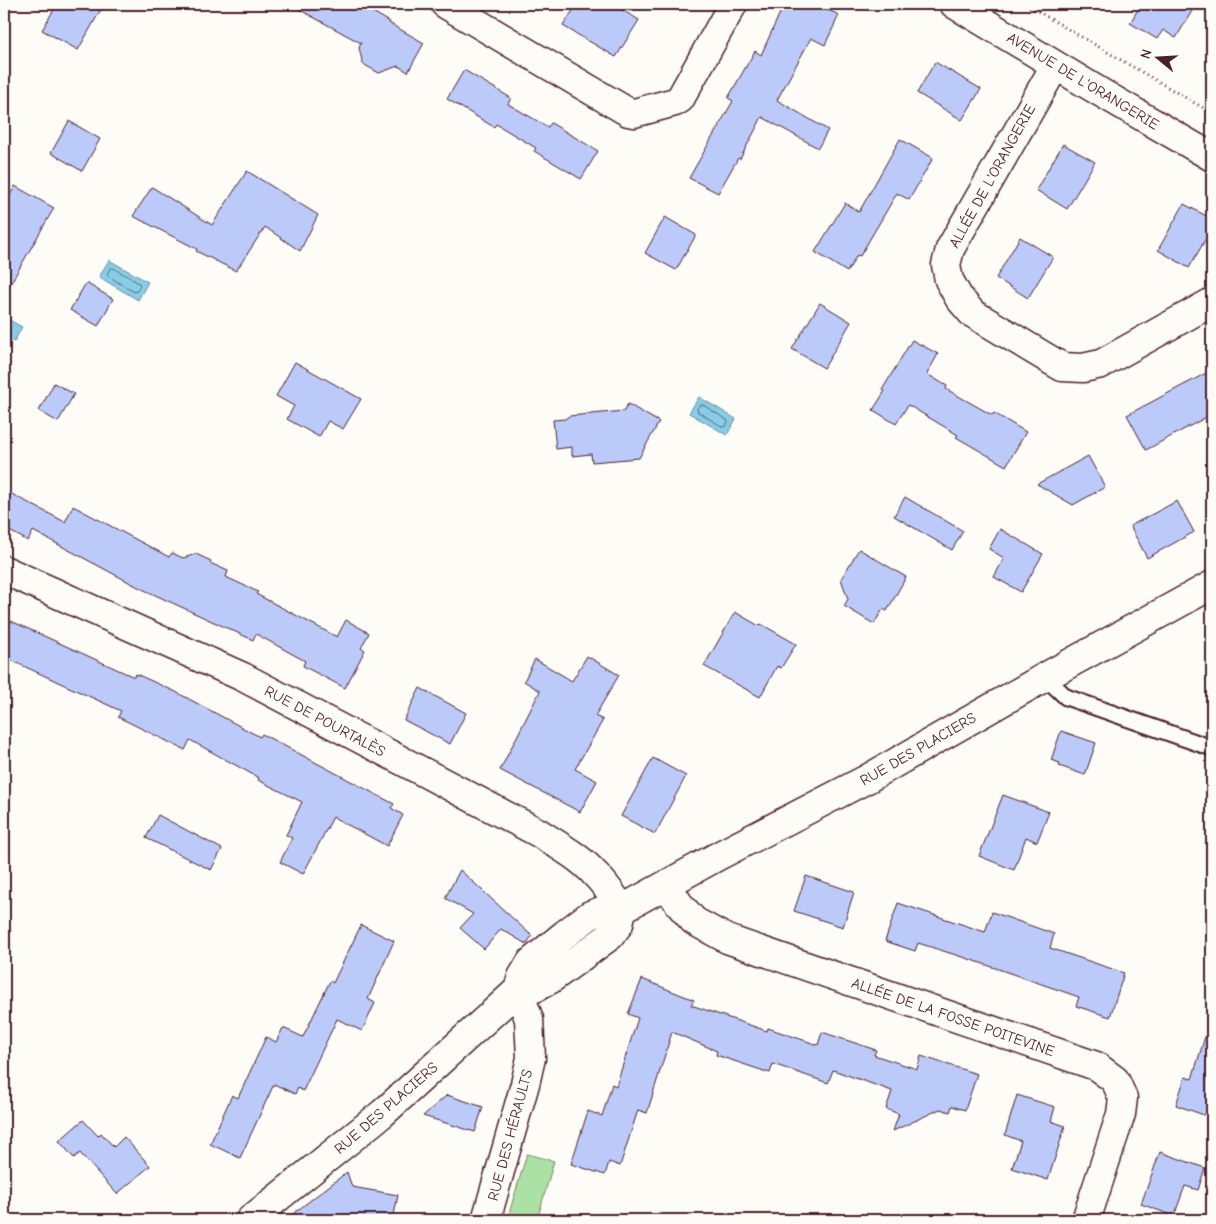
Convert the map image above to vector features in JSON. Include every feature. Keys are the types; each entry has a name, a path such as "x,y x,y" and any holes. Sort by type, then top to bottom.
{"street":[{"path":"445,4 628,112 634,113 680,99 734,4"},
{"name":"AVENUE DE L'ORANGERIE","path":"954,4 1056,66 1212,156"},
{"name":"ALLÉE DE L'ORANGERIE","path":"1056,66 950,249 946,265 949,280 959,298 972,313 1062,367 1083,368 1101,364 1212,302"},
{"name":"RUE DE POURTALÈS","path":"4,570 243,678 539,833 574,855 595,873 622,909"},
{"name":"RUE DES PLACIERS","path":"250,1220 383,1113 518,990 522,977 531,962 590,915 608,909 622,909 720,855 867,779 1045,677 1212,585"},
{"name":"ALLÉE DE LA FOSSE POITEVINE","path":"666,885 694,921 727,940 1096,1066 1109,1075 1115,1080 1123,1098 1121,1114 1086,1220"},
{"name":"RUE DES HÉRAULTS","path":"486,1220 526,1084 531,1058 529,1019 518,990"}],"lane":[{"path":"1045,677 1066,697 1212,748"}],"path":[{"path":"1025,4 1212,114"}],"green space":[{"path":"527,1154 554,1161 537,1220 507,1220"}],"water":[{"path":"109,260 148,282 138,300 99,277"},
{"path":"4,317 22,327 14,342 4,337"},
{"path":"699,397 736,419 727,435 689,413"}],"building":[{"path":"57,4 104,4 78,50 42,30"},
{"path":"289,4 359,4 424,43 408,72 398,66 379,73 363,64 359,48 361,43"},
{"path":"577,4 612,4 639,20 616,57 563,26"},
{"path":"784,4 815,4 839,15 825,45 811,38 777,100 828,130 818,148 762,117 740,159 738,158 718,193 689,178 733,101 728,98 755,51 761,55"},
{"path":"1141,4 1196,4 1176,38 1163,30 1157,39 1130,23"},
{"path":"935,62 981,89 962,120 917,93"},
{"path":"464,70 511,98 508,104 548,127 551,123 598,151 581,179 534,151 536,148 496,124 494,127 447,99"},
{"path":"69,121 100,139 82,171 51,153"},
{"path":"900,139 933,158 909,200 897,193 860,256 857,255 847,272 815,252 845,203 859,212"},
{"path":"1063,144 1095,162 1067,209 1036,190"},
{"path":"247,171 318,215 300,251 265,227 236,271 133,216 152,187 212,225"},
{"path":"15,186 54,208 4,295 4,206"},
{"path":"1184,204 1212,219 1212,228 1189,268 1158,250"},
{"path":"665,217 696,235 676,270 645,253"},
{"path":"1020,237 1053,257 1028,298 996,278"},
{"path":"86,283 113,299 98,326 70,310"},
{"path":"820,303 851,322 824,368 792,349"},
{"path":"912,340 938,354 927,374 947,386 946,389 992,415 994,413 1026,432 1006,466 956,437 958,435 908,405 896,424 873,410 885,391 882,390"},
{"path":"295,362 361,399 343,429 328,421 319,437 287,419 294,406 276,396"},
{"path":"1212,370 1212,414 1146,450 1127,415"},
{"path":"54,383 74,394 58,422 39,411"},
{"path":"628,404 659,422 639,458 592,462 591,454 572,456 572,447 556,449 553,420 565,419 569,416 624,411"},
{"path":"1088,456 1105,487 1073,505 1037,484"},
{"path":"4,490 65,522 73,506 169,557 172,553 183,558 196,554 228,571 226,577 258,592 256,594 337,637 346,620 369,633 361,648 365,650 345,688 303,666 305,661 256,634 253,640 140,588 33,531 28,541 4,528"},
{"path":"905,497 963,531 952,550 894,516"},
{"path":"1177,501 1194,532 1147,558 1130,526"},
{"path":"1000,529 1043,554 1021,592 994,577 1004,558 989,549"},
{"path":"859,549 906,577 887,611 883,609 874,624 844,606 848,599 841,579"},
{"path":"735,612 796,644 781,668 777,666 760,697 704,666"},
{"path":"11,621 134,677 136,674 174,691 260,737 262,734 394,804 391,808 403,815 387,846 333,817 303,874 280,862 292,838 286,835 302,802 258,780 259,778 190,740 185,750 118,717 121,711 4,657 4,637"},
{"path":"587,656 619,675 595,716 603,720 575,769 597,781 580,812 500,770 540,691 524,681 535,659 572,681"},
{"path":"420,688 466,713 450,744 404,720"},
{"path":"1061,731 1096,743 1085,775 1059,766 1060,763 1051,760"},
{"path":"653,758 686,776 655,834 621,816"},
{"path":"1003,795 1049,812 1037,842 1026,837 1014,870 979,856"},
{"path":"158,815 222,849 211,870 146,838"},
{"path":"460,870 532,936 526,944 501,929 484,949 460,928 473,914 445,898"},
{"path":"806,876 854,892 843,927 794,911"},
{"path":"898,903 985,932 992,912 1054,934 1050,948 1124,973 1110,1017 1076,1006 1079,997 975,961 918,943 915,951 885,941"},
{"path":"361,925 394,941 368,999 375,1003 362,1031 337,1019 303,1091 298,1088 295,1094 274,1084 240,1158 210,1144 232,1095 238,1098 266,1037 276,1042 283,1028 303,1037 330,981 333,983"},
{"path":"642,979 694,1000 691,1005 767,1031 768,1028 818,1045 822,1032 876,1050 874,1055 917,1069 921,1056 977,1074 965,1110 952,1106 950,1112 940,1109 893,1131 899,1114 886,1109 892,1091 833,1070 828,1083 773,1064 770,1073 716,1055 717,1051 672,1032 647,1113 638,1110 620,1166 609,1162 605,1175 571,1164 588,1111 602,1116 612,1084 616,1086 638,1018 628,1014"},
{"path":"1207,1030 1212,1031 1212,1118 1176,1105 1185,1077 1192,1079"},
{"path":"447,1095 483,1107 475,1132 423,1116"},
{"path":"1017,1095 1055,1107 1051,1121 1065,1126 1048,1180 1012,1168 1021,1141 1005,1135"},
{"path":"83,1120 98,1136 101,1133 114,1147 124,1137 150,1166 117,1194 80,1153 74,1158 59,1141"},
{"path":"1160,1152 1205,1168 1198,1190 1185,1186 1174,1216 1141,1204"},
{"path":"347,1172 352,1187 398,1195 393,1220 285,1220"}]}
